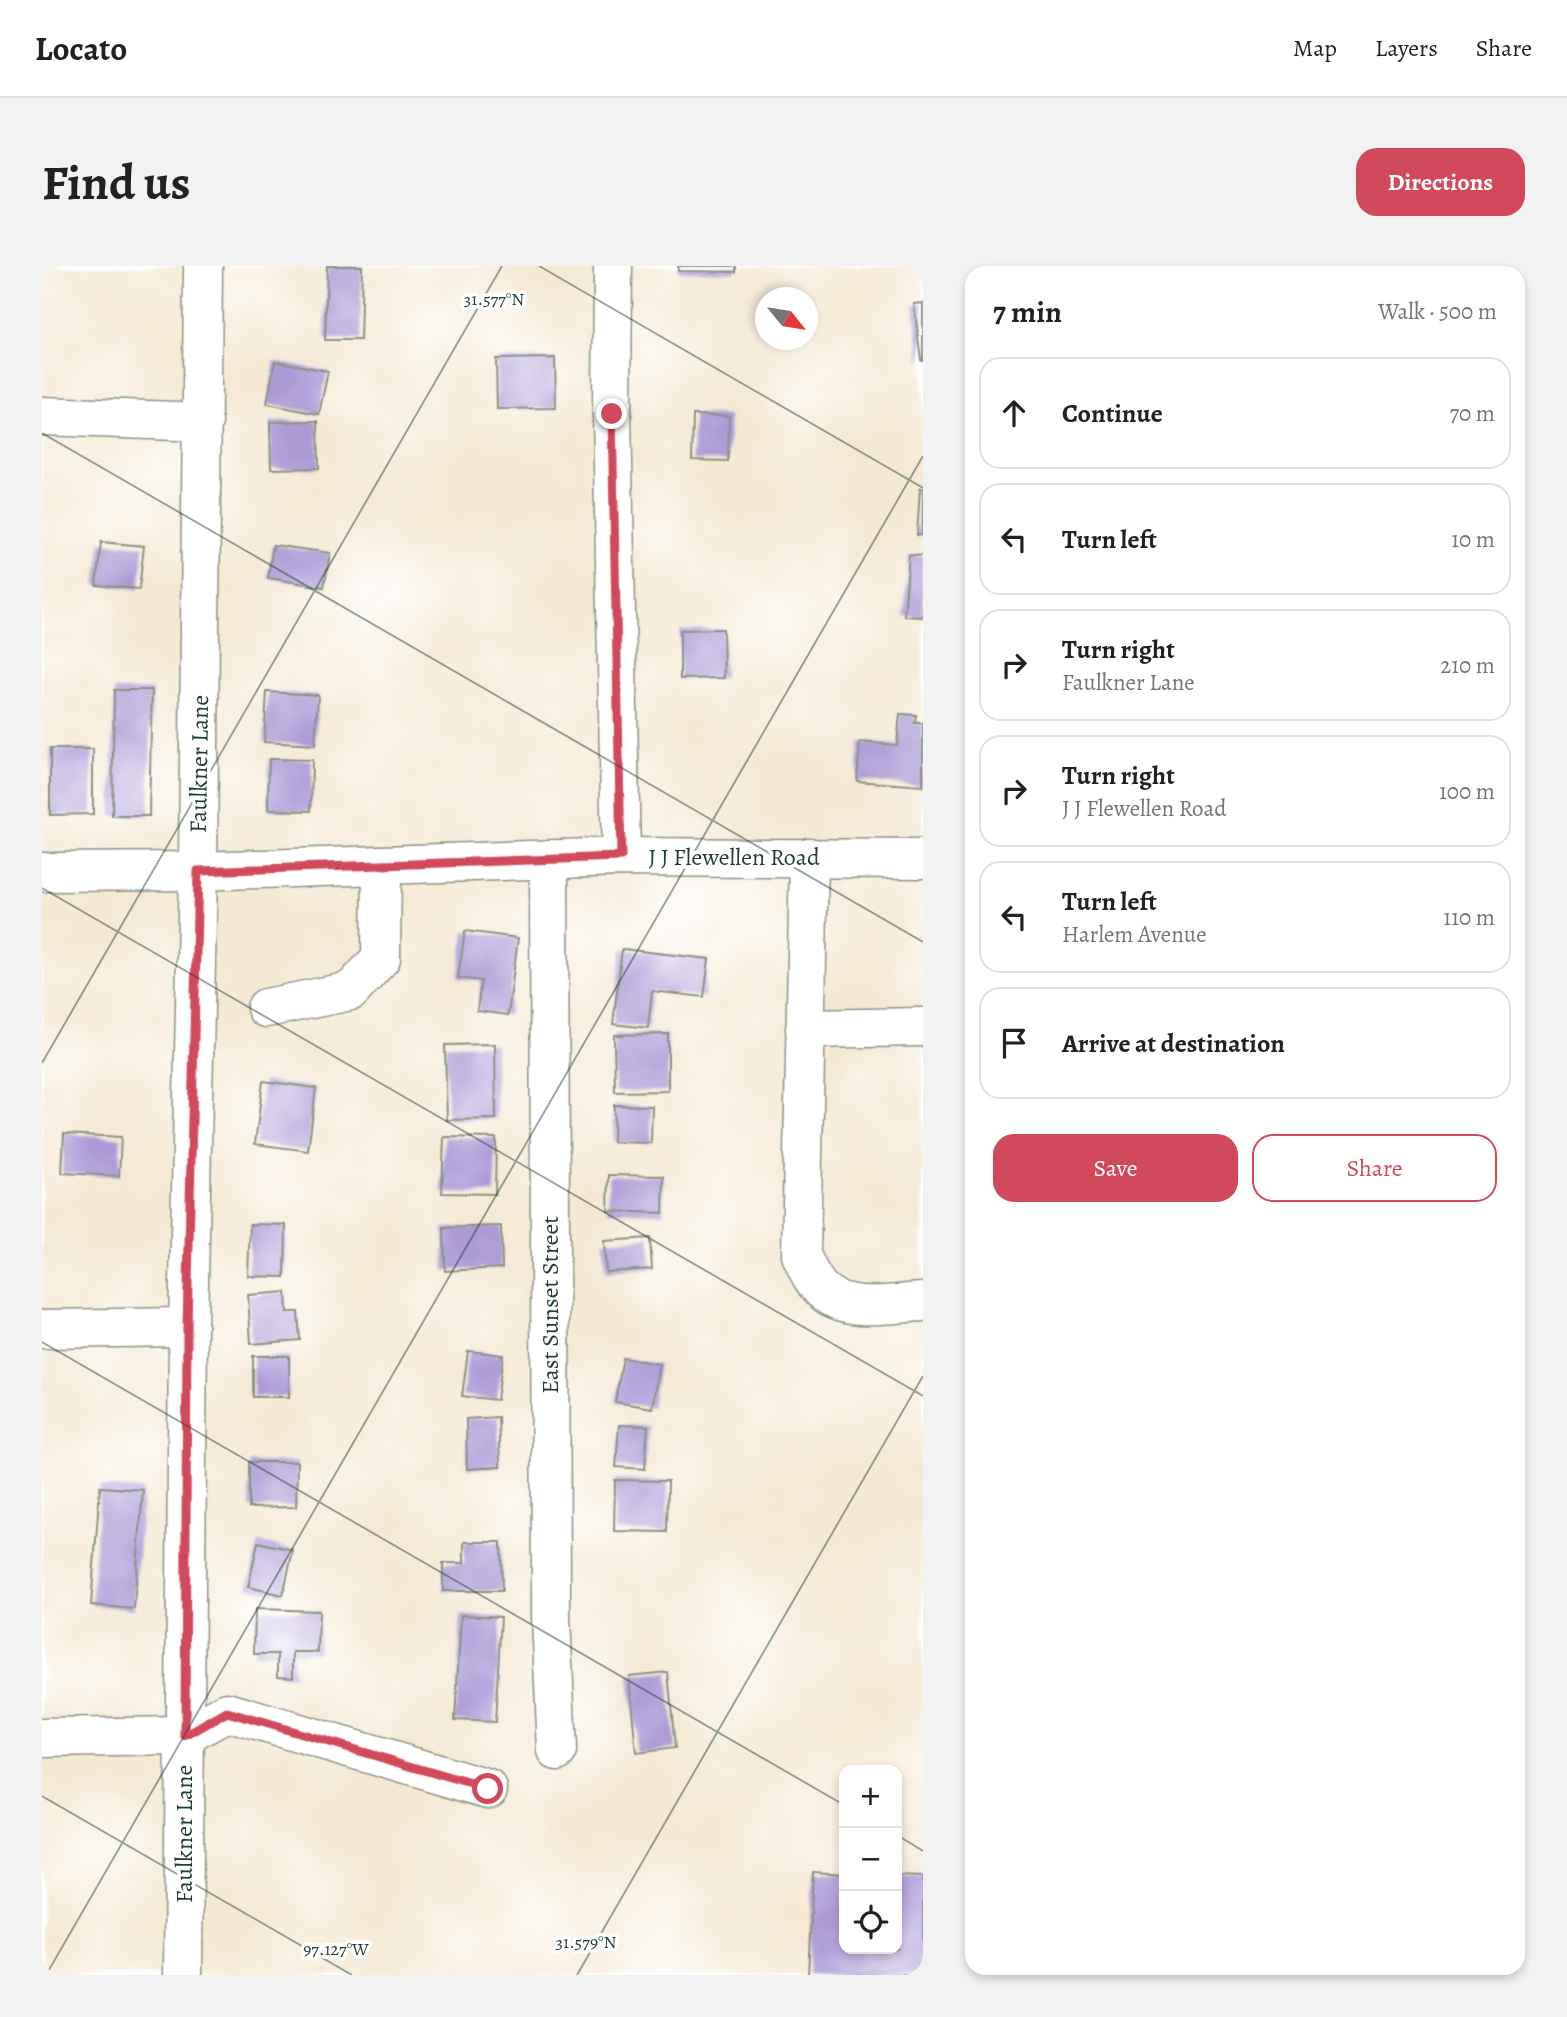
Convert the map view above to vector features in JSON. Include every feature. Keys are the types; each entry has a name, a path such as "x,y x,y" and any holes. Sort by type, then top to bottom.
{"street":[{"name":"Faulkner Lane","path":"183,1975 187,1327 198,871 203,266"},
{"path":"613,266 612,428 621,857"},
{"path":"42,416 203,422"},
{"name":"J J Flewellen Road","path":"42,872 198,871 621,857 923,859"},
{"path":"808,857 801,1255 810,1275 824,1293 850,1305 923,1303"},
{"name":"East Sunset Street","path":"549,859 551,1618 557,1751"},
{"path":"266,1008 351,991 381,958 382,865"},
{"path":"805,1029 923,1027"},
{"path":"42,1329 187,1327"},
{"path":"42,1738 185,1736 227,1712 488,1789"}],"building":[{"path":"327,266 362,266 360,340 325,340"},
{"path":"678,266 736,266 736,272 678,271"},
{"path":"923,303 923,360 921,360 914,304"},
{"path":"555,358 556,408 497,409 496,359"},
{"path":"275,361 328,371 319,414 267,404"},
{"path":"693,415 729,416 728,461 692,460"},
{"path":"318,421 319,468 271,469 270,422"},
{"path":"920,488 923,488 923,535 917,535"},
{"path":"101,542 144,546 139,589 96,585"},
{"path":"273,545 330,553 324,587 268,578"},
{"path":"909,555 923,556 923,617 904,616"},
{"path":"723,629 724,678 680,679 680,630"},
{"path":"114,690 152,690 149,816 112,816"},
{"path":"267,692 318,695 315,745 264,742"},
{"path":"900,714 916,715 915,723 923,723 923,786 857,781 860,742 897,745"},
{"path":"50,749 93,749 93,814 50,815"},
{"path":"269,759 312,760 311,811 268,810"},
{"path":"465,931 518,938 508,1015 477,1011 481,981 458,978"},
{"path":"622,949 709,959 704,997 652,991 648,1028 613,1024"},
{"path":"668,1034 668,1091 615,1092 614,1035"},
{"path":"495,1044 496,1119 447,1120 445,1045"},
{"path":"263,1081 316,1088 308,1151 255,1144"},
{"path":"614,1105 652,1106 651,1143 613,1142"},
{"path":"64,1134 121,1137 119,1176 62,1173"},
{"path":"444,1137 496,1138 495,1194 442,1193"},
{"path":"609,1175 664,1176 663,1213 608,1211"},
{"path":"250,1224 286,1225 285,1277 248,1276"},
{"path":"501,1226 502,1268 445,1271 444,1228"},
{"path":"650,1238 652,1269 606,1272 604,1241"},
{"path":"286,1292 287,1312 298,1312 300,1340 251,1344 248,1295"},
{"path":"468,1351 503,1355 497,1400 462,1396"},
{"path":"253,1356 289,1356 289,1397 253,1397"},
{"path":"623,1358 659,1364 652,1408 615,1402"},
{"path":"498,1417 500,1467 467,1469 466,1419"},
{"path":"619,1425 648,1426 645,1469 616,1467"},
{"path":"249,1462 297,1462 296,1507 249,1508"},
{"path":"615,1480 668,1481 667,1532 614,1531"},
{"path":"100,1487 143,1490 134,1609 91,1605"},
{"path":"258,1542 293,1550 283,1595 248,1587"},
{"path":"464,1542 501,1542 502,1591 443,1591 443,1563 464,1563"},
{"path":"255,1609 319,1611 318,1652 293,1652 293,1677 278,1676 278,1654 254,1654"},
{"path":"461,1615 501,1617 495,1722 455,1720"},
{"path":"668,1672 675,1748 636,1753 629,1676"},
{"path":"813,1872 839,1874 839,1954 902,1954 902,1876 923,1877 923,1975 808,1975"}],"route":[{"path":"488,1789 227,1712 185,1736 187,1327 198,871 621,857 612,414"}]}
